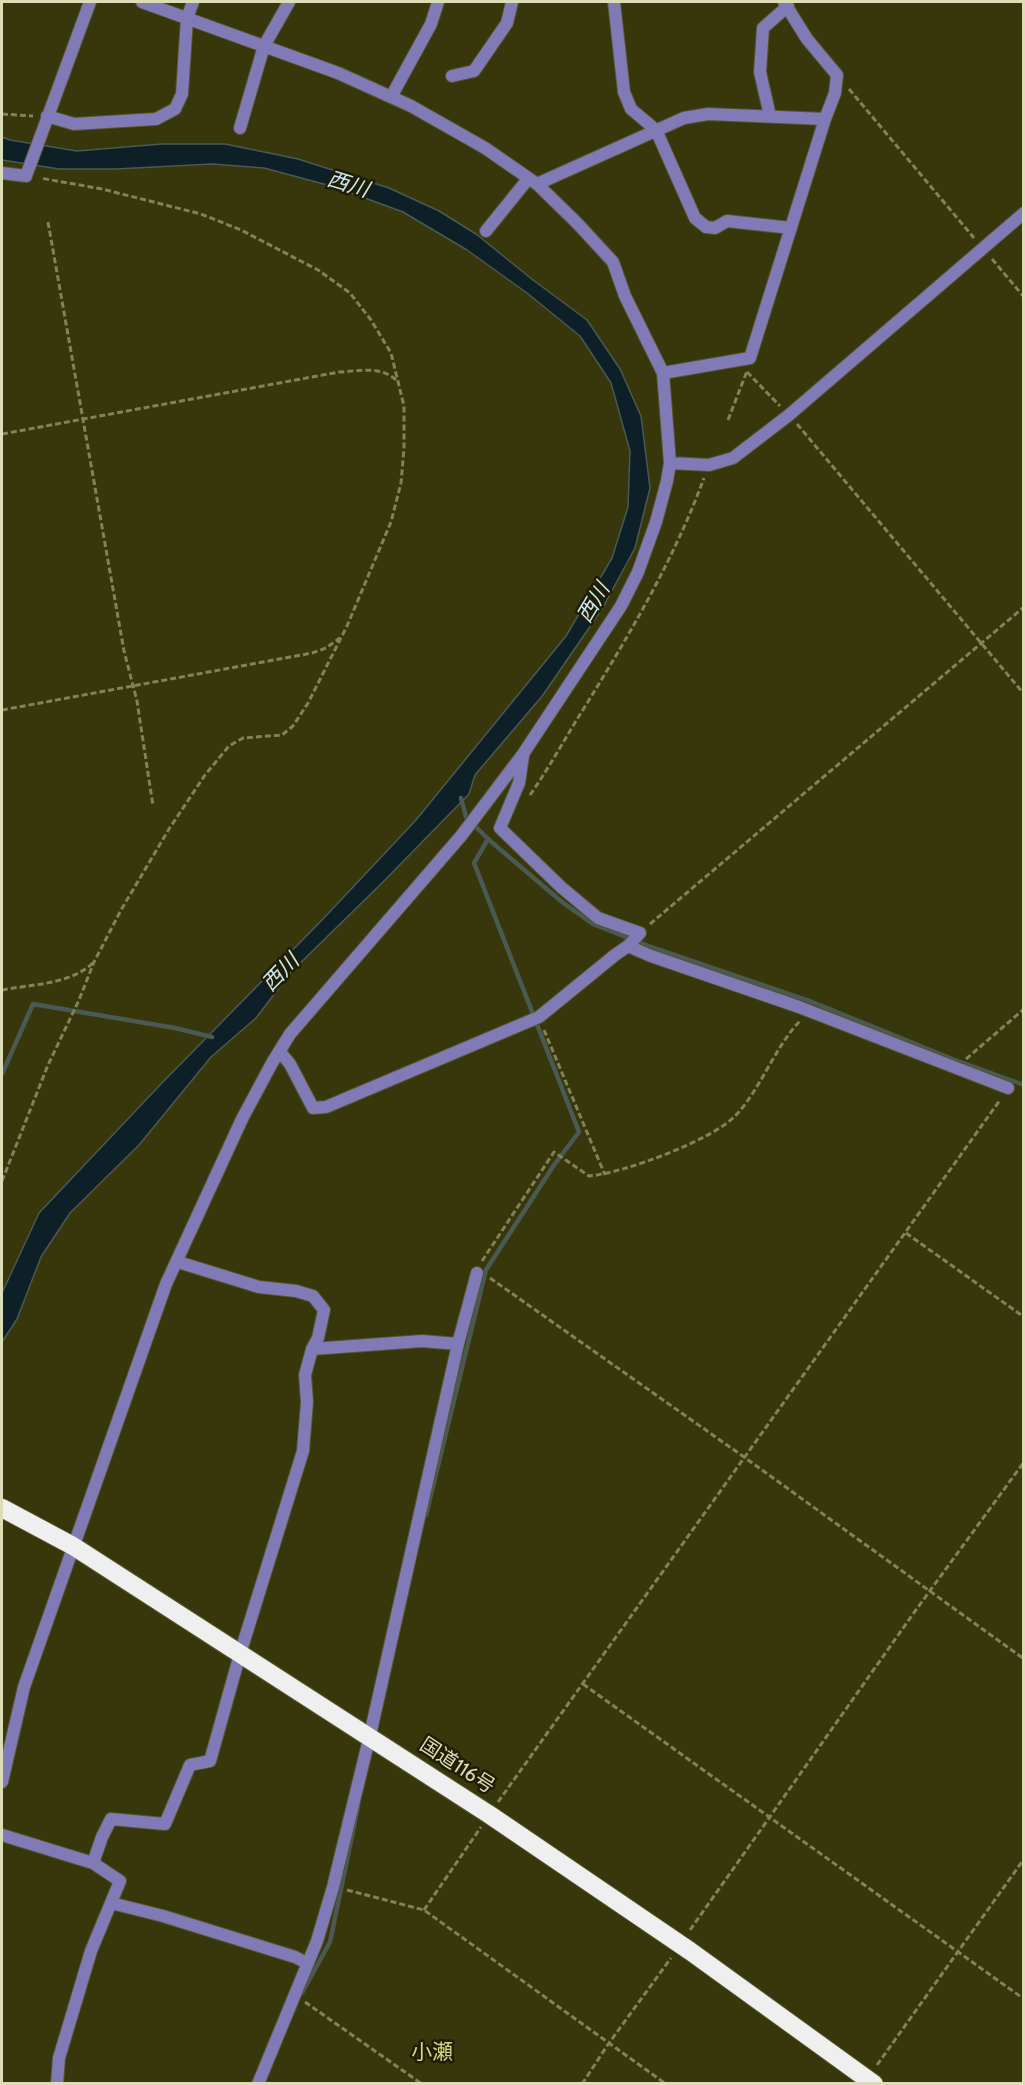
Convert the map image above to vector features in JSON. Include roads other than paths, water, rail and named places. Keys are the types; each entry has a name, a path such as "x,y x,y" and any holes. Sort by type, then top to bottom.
{"highway":[{"name":"国道116号","path":"2,1508 73,1546 490,1815 680,1944 871,2081"}],"street":[{"path":"2,173 27,171 90,2"},
{"path":"2,1782 24,1687 166,1284 242,1119 272,1063 291,1035 461,836 523,754 621,606 638,572 656,522 668,481 670,463 663,373 625,296 613,262 533,181 485,148 391,96 338,73 142,2"},
{"path":"45,122 74,124 156,119 175,109 182,94 187,18 193,2"},
{"path":"240,128 264,46 289,2"},
{"path":"391,96 431,24 438,2"},
{"path":"452,76 474,71 507,23 512,2"},
{"path":"614,2 624,92 631,109 656,130 695,218 706,227 715,228 727,221 791,228"},
{"path":"663,373 750,358 835,93 837,75 807,39 786,4 763,28 760,72 770,116"},
{"path":"486,231 533,181 684,118 708,114 825,119"},
{"path":"670,463 709,465 733,458 789,415 1023,213"},
{"path":"280,1052 290,1064 313,1108 326,1107 539,1017 628,946 640,933 598,918 561,887 500,828 519,783 523,754"},
{"path":"628,946 810,1011 1008,1088"},
{"path":"93,1863 111,1820 165,1824 190,1765 210,1761 240,1654 303,1451 307,1402 305,1375 312,1349 318,1338 324,1311 314,1296 296,1291 259,1287 178,1262"},
{"path":"258,2084 317,1941 333,1887 370,1736 458,1344 477,1273"},
{"path":"312,1349 422,1341 458,1344"},
{"path":"2,1835 93,1863 120,1881 91,1951 59,2058 57,2084"},
{"path":"111,1902 295,1957 307,1963"}],"water":[{"name":"西川","path":"2,137 77,151 162,144 225,144 298,159 389,188 439,211 476,234 587,320 620,369 641,416 650,488 635,548 602,609 543,695 475,775 469,794 291,972 256,1018 211,1057 139,1145 70,1213 41,1257 17,1319 2,1342 2,1293 39,1213 416,820 566,636 612,558 628,507 630,451 611,383 580,336 527,293 467,250 403,212 335,187 264,168 212,164 116,169 59,169 2,160"}],"waterway":[{"path":"461,798 466,817 488,839 562,902 593,924 651,947 812,1002 955,1060 1024,1085"},
{"path":"426,1515 486,1270 554,1165 579,1132 474,863 488,839"},
{"path":"2,1074 33,1004 175,1028 212,1037"},
{"path":"302,1993 330,1942 358,1807"}],"district":[{"name":"小瀬","path":"432,2053"}]}
